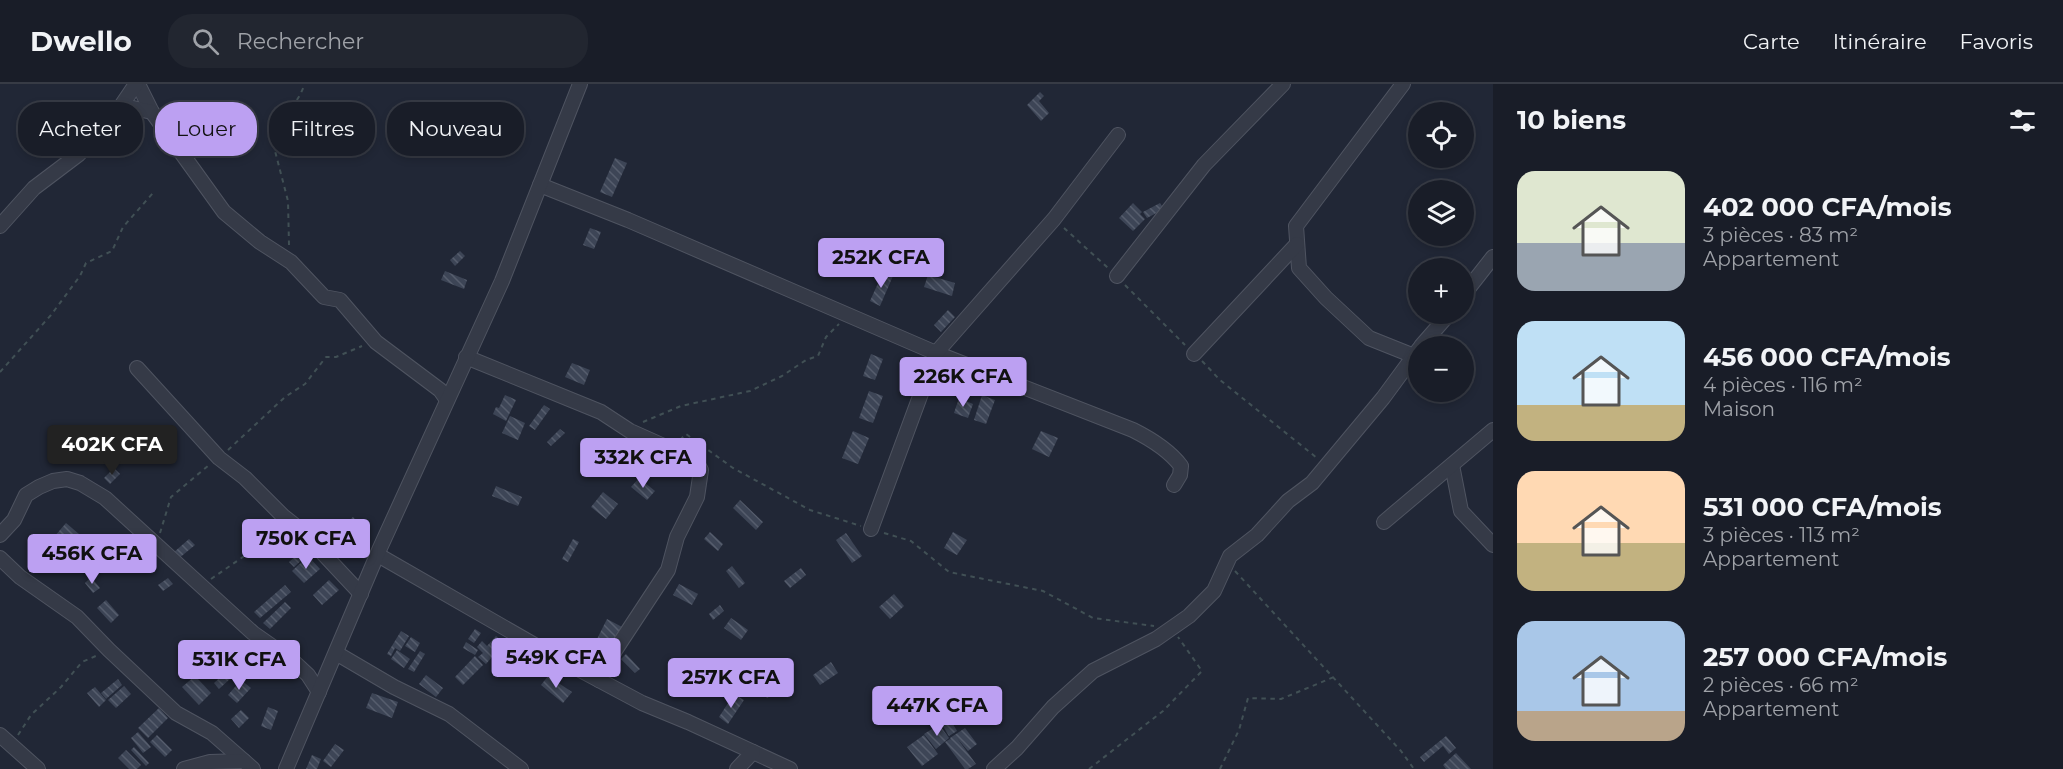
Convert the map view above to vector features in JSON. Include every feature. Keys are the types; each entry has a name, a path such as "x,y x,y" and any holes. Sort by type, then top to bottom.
{"street":[{"path":"124,102 137,84 152,112 224,212 260,242 291,262 324,297 340,300 376,342 440,390 447,400"},
{"path":"286,769 378,555 502,281 580,84"},
{"path":"1117,276 1204,165 1283,84"},
{"path":"1403,84 1296,226 1299,268 1326,298 1369,338 1408,348"},
{"path":"143,110 152,112"},
{"path":"871,529 936,353 1054,219 1118,135"},
{"path":"0,226 34,188 76,156"},
{"path":"540,185 628,220 936,353 1104,418 1151,439 1173,456 1181,466 1180,474 1174,485"},
{"path":"1194,354 1298,244"},
{"path":"1474,282 1493,258"},
{"path":"1430,336 1440,324"},
{"path":"466,357 601,412 630,431 695,460 700,466 700,482 696,497 677,537 668,570 616,649 599,680"},
{"path":"994,769 1017,748 1053,707 1092,671 1156,639 1189,616 1214,591 1230,556 1257,535 1288,501 1312,483 1383,398 1408,364"},
{"path":"137,368 219,458 245,478 283,516 302,531 361,594"},
{"path":"1383,522 1493,430"},
{"path":"1452,465 1461,510 1493,545"},
{"path":"0,535 14,520 26,495 53,481 67,479 80,483 105,498 253,633 298,665 319,692"},
{"path":"378,555 642,703 790,769"},
{"path":"0,558 20,577 77,617 176,713 212,733 249,765"},
{"path":"336,653 394,687 449,714 515,767"},
{"path":"0,735 38,769"},
{"path":"737,769 753,752"},
{"path":"184,769 210,762 249,765"}],"path":[{"path":"291,262 288,201 274,147 276,133 305,84"},
{"path":"0,372 51,315 80,276 86,263 112,251 123,227 153,194"},
{"path":"630,431 643,422 681,406 750,391 782,376 806,360 818,356 826,337 838,325 852,317"},
{"path":"158,547 171,497 219,458 285,397 305,384 326,357 336,357 376,342"},
{"path":"672,448 686,434 733,468 810,510 911,542 950,572 1043,591 1093,618 1172,628 1202,671 1163,711 1089,769"},
{"path":"201,586 253,550 261,531 271,521 283,516"},
{"path":"1226,561 1401,751 1414,769"},
{"path":"12,744 31,715 61,687 82,662 109,650"},
{"path":"1220,769 1239,730 1248,698 1281,699 1334,677"}],"building":[{"path":"1040,92 1044,96 1039,101 1049,113 1041,121 1027,105"},
{"path":"615,158 627,163 612,197 600,192"},
{"path":"1133,203 1145,219 1133,231 1119,218"},
{"path":"1160,203 1164,209 1147,218 1143,212"},
{"path":"590,228 601,232 594,249 583,245"},
{"path":"460,251 465,256 455,266 450,260"},
{"path":"445,271 467,280 464,289 441,280"},
{"path":"883,272 893,276 880,306 870,301"},
{"path":"928,275 955,283 952,296 924,287"},
{"path":"948,310 955,317 941,332 934,325"},
{"path":"871,354 883,359 875,380 863,376"},
{"path":"572,363 590,370 584,385 565,377"},
{"path":"869,391 883,396 873,423 859,418"},
{"path":"505,395 516,400 506,421 493,414 496,407 499,408"},
{"path":"982,395 995,400 986,424 974,420"},
{"path":"959,398 973,404 968,418 954,413"},
{"path":"544,405 550,409 535,430 529,426"},
{"path":"510,416 525,423 518,440 502,433"},
{"path":"560,429 565,433 551,446 547,442"},
{"path":"853,431 869,438 858,464 842,458"},
{"path":"1041,431 1058,438 1049,457 1032,449"},
{"path":"114,468 120,474 110,484 104,478"},
{"path":"639,478 655,491 647,500 631,487"},
{"path":"496,486 522,497 518,506 492,496"},
{"path":"603,492 618,504 606,519 591,507"},
{"path":"740,500 763,522 756,530 733,508"},
{"path":"353,517 362,527 350,538 341,528"},
{"path":"66,523 79,534 67,548 54,537"},
{"path":"710,532 723,544 718,551 704,539"},
{"path":"953,532 967,540 957,555 944,548"},
{"path":"846,533 862,556 852,563 836,540"},
{"path":"189,539 195,545 178,559 173,553"},
{"path":"573,539 579,542 568,562 562,559"},
{"path":"307,546 311,552 294,567 289,562"},
{"path":"308,556 320,569 304,583 292,571"},
{"path":"732,566 745,583 739,588 726,571"},
{"path":"801,568 806,575 790,588 784,581"},
{"path":"91,577 100,588 93,593 85,583"},
{"path":"168,578 173,584 163,591 158,585"},
{"path":"329,580 339,590 322,605 313,595"},
{"path":"679,584 698,594 692,605 673,595"},
{"path":"285,585 291,592 260,618 254,612"},
{"path":"894,594 904,606 890,619 879,607"},
{"path":"106,600 119,615 111,623 97,608"},
{"path":"285,602 291,608 270,629 263,623"},
{"path":"720,605 724,611 713,620 709,614"},
{"path":"731,618 748,630 741,640 724,628"},
{"path":"607,619 624,628 610,655 593,647"},
{"path":"475,629 481,633 474,643 468,639"},
{"path":"401,631 409,636 400,651 395,648 391,656 387,654"},
{"path":"496,636 504,643 486,664 478,657 483,653 477,647 482,641 487,646"},
{"path":"411,637 420,643 415,652 405,646"},
{"path":"585,641 606,657 601,664 580,647"},
{"path":"466,642 478,650 475,655 463,648"},
{"path":"397,650 410,659 404,668 391,659"},
{"path":"221,651 230,662 225,667 215,656"},
{"path":"420,651 425,654 414,672 408,669"},
{"path":"626,654 640,669 635,673 621,659"},
{"path":"475,656 483,665 463,685 455,677"},
{"path":"205,660 211,666 201,676 195,670"},
{"path":"831,662 838,673 820,685 813,675"},
{"path":"754,666 760,670 750,687 743,682"},
{"path":"226,672 231,678 219,689 214,683"},
{"path":"426,675 443,688 436,697 419,684"},
{"path":"195,676 211,693 199,705 182,687"},
{"path":"548,676 572,692 563,703 541,685"},
{"path":"118,679 122,685 106,699 101,693"},
{"path":"756,679 773,687 768,698 751,690"},
{"path":"241,680 251,688 237,703 228,695"},
{"path":"124,686 131,694 116,708 108,700"},
{"path":"95,687 106,700 99,707 87,693"},
{"path":"372,693 398,702 392,718 366,708"},
{"path":"734,694 744,700 728,724 719,717"},
{"path":"268,707 278,711 271,730 261,726"},
{"path":"159,708 168,718 148,738 138,728"},
{"path":"241,710 249,718 239,728 231,719"},
{"path":"945,710 957,731 949,736 936,715"},
{"path":"941,727 949,738 936,749 924,734 932,729 935,732"},
{"path":"965,728 977,744 968,751 957,738 976,764 968,769 965,769 945,742 951,740 950,738"},
{"path":"138,732 151,747 143,753 131,738"},
{"path":"157,735 172,750 165,757 150,742"},
{"path":"924,735 938,754 922,766 907,747"},
{"path":"1446,736 1456,748 1449,754 1443,746 1424,762 1420,757"},
{"path":"335,744 344,750 331,767 323,761"},
{"path":"134,747 149,763 146,766 131,750"},
{"path":"126,750 141,765 137,769 129,769 118,758"},
{"path":"1456,753 1471,769 1446,769 1443,765"},
{"path":"312,755 321,759 317,769 306,769"}]}
